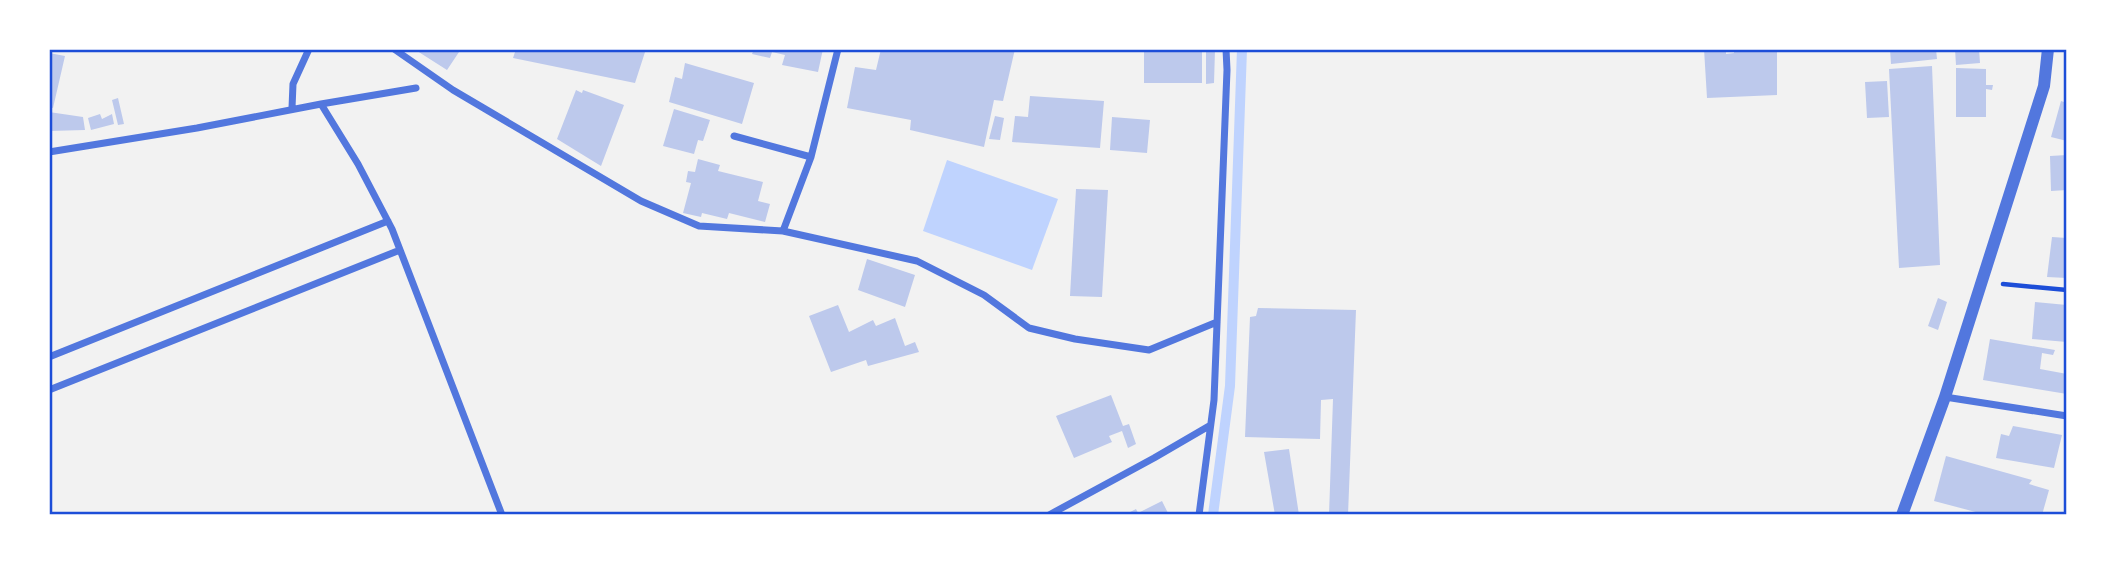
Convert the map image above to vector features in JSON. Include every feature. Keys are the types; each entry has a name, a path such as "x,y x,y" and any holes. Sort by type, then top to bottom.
{"street":[{"path":"292,108 293,85 309,49"},
{"path":"394,49 453,90 641,201 699,226 783,231 917,261 984,295 1029,328 1075,339 1149,350 1217,323"},
{"path":"783,231 811,157 838,49"},
{"path":"1199,515 1214,400 1226,49"},
{"path":"1902,515 1945,397 2044,86 2048,49"},
{"path":"49,152 416,88"},
{"path":"321,104 358,163 388,221 502,515"},
{"path":"734,136 811,157"},
{"path":"49,357 388,221"},
{"path":"49,390 400,250"},
{"path":"1945,397 2067,416"},
{"path":"1049,515 1209,426"}],"path":[{"path":"1981,282 2067,290"}],"water":[{"path":"947,160 1058,199 1032,270 923,231"}],"building":[{"path":"414,49 461,49 447,70"},
{"path":"516,49 646,49 635,83 513,58"},
{"path":"754,49 823,49 818,72 782,65 785,55 772,52 770,58 752,54"},
{"path":"881,49 1015,49 1003,101 994,100 984,147 910,130 911,120 847,108 855,67 876,70"},
{"path":"1144,49 1202,49 1202,83 1144,83"},
{"path":"1704,49 1726,49 1726,54 1734,53 1734,49 1777,49 1777,95 1707,98"},
{"path":"1890,49 1936,49 1937,59 1891,64"},
{"path":"1955,49 1979,49 1980,63 1956,65"},
{"path":"1206,50 1215,50 1214,83 1206,84"},
{"path":"49,53 65,56 53,108 49,107"},
{"path":"685,63 754,83 742,124 669,102 675,77 682,79"},
{"path":"1932,66 1940,265 1899,268 1889,69"},
{"path":"1956,68 1986,69 1986,85 1993,85 1992,90 1986,89 1986,117 1956,117"},
{"path":"1887,81 1889,117 1867,118 1865,82"},
{"path":"576,90 624,105 601,166 557,139"},
{"path":"1030,96 1104,101 1100,148 1012,142 1015,116 1028,117"},
{"path":"118,98 124,124 118,125 112,100"},
{"path":"2061,101 2067,103 2067,141 2051,137"},
{"path":"674,109 710,120 703,141 698,140 694,154 663,146"},
{"path":"49,112 83,117 85,130 49,131"},
{"path":"100,114 102,119 112,114 114,124 91,130 88,118"},
{"path":"995,116 1004,118 1000,140 989,139"},
{"path":"1112,117 1150,120 1147,153 1110,150"},
{"path":"2067,155 2067,190 2051,191 2050,156"},
{"path":"698,159 720,165 718,171 763,182 758,201 770,204 765,222 729,213 727,219 702,213 701,217 683,213 691,183 686,182 688,171 695,172"},
{"path":"1076,189 1108,190 1102,297 1070,296"},
{"path":"2052,237 2067,238 2067,278 2047,277"},
{"path":"867,259 915,275 905,307 858,290"},
{"path":"1938,298 1947,302 1938,330 1928,326"},
{"path":"2035,302 2067,305 2067,342 2032,339"},
{"path":"838,305 849,332 873,320 876,326 895,318 905,346 915,342 919,352 868,366 866,360 831,372 809,316"},
{"path":"1258,308 1356,310 1348,515 1329,515 1333,399 1321,400 1320,439 1245,437 1250,317 1256,316"},
{"path":"1990,339 2055,350 2053,355 2042,353 2040,369 2067,374 2067,394 1983,380"},
{"path":"1111,395 1123,426 1129,424 1136,444 1128,448 1122,431 1109,436 1112,442 1074,458 1056,416"},
{"path":"2013,426 2062,435 2054,468 1996,458 2001,434 2009,436"},
{"path":"1289,449 1299,515 1275,515 1264,452"},
{"path":"1946,456 2032,480 2029,484 2049,490 2042,515 1987,515 1934,501"},
{"path":"1162,501 1169,515 1124,515 1136,509 1138,513"}],"waterway":[{"path":"1213,515 1230,386 1242,49"}]}
